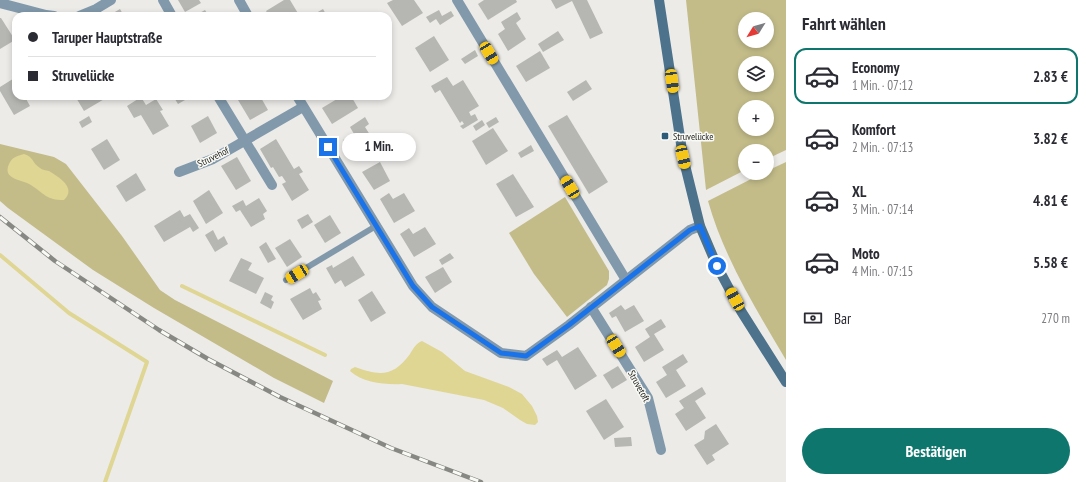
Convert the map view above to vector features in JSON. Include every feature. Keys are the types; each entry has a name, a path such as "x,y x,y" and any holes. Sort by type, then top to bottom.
{"street":[{"path":"89,12 111,0"},
{"path":"163,0 170,12"},
{"path":"239,0 246,12"},
{"path":"457,0 626,280"},
{"path":"659,0 683,157 700,226 717,266 741,310 786,382"},
{"path":"0,3 33,12"},
{"path":"220,100 272,185"},
{"path":"299,100 413,286 432,307 501,353 526,356 569,325 690,230 700,226"},
{"name":"Struvehof","path":"179,172 213,159 303,107"},
{"name":"Struvetoft","path":"591,307 648,398 661,450"}],"lane":[{"path":"286,280 376,226"}],"shaded area":[{"path":"686,0 786,0 786,150 774,156 774,144 738,144 738,174 706,190"},
{"path":"0,144 54,157 66,164 122,236 160,290 175,300 333,381 324,403 274,378 154,308 93,270 8,208 0,201"},
{"path":"24,154 30,157 41,169 49,171 65,183 69,191 64,200 49,198 31,185 14,178 8,173 10,162 15,157"},
{"path":"786,162 786,360 752,302 732,263 708,201 749,180 774,180 774,168"},
{"path":"565,197 609,271 607,285 567,317 534,274 509,233"},
{"path":"422,341 442,352 465,371 509,387 522,394 532,406 538,422 535,425 527,424 503,408 484,400 402,384 368,381 350,371 355,367 379,373 392,371 404,362 416,345"}],"building":[{"path":"178,0 199,0 201,3 185,12"},
{"path":"284,0 290,0 297,12 267,12"},
{"path":"393,0 414,0 423,13 402,26 387,3"},
{"path":"484,0 516,0 517,2 488,20 478,4"},
{"path":"551,0 587,0 603,33 590,39 572,1 556,9"},
{"path":"120,9 122,12 115,12"},
{"path":"323,9 325,12 318,12"},
{"path":"439,10 442,16 451,11 454,16 440,25 436,19 430,23 426,17"},
{"path":"517,12 521,19 516,23 526,39 508,51 498,34 505,29 501,22"},
{"path":"1,18 12,35 12,42 0,49"},
{"path":"558,31 564,40 543,52 538,44"},
{"path":"434,36 449,60 430,72 415,48"},
{"path":"475,50 478,56 465,64 461,59"},
{"path":"540,51 550,68 526,82 516,66"},
{"path":"447,77 453,86 463,80 479,106 469,112 471,116 475,114 478,120 463,129 460,126 464,124 462,121 460,123 440,90 435,93 431,86"},
{"path":"12,80 12,100 27,100 30,106 14,115 0,91 0,87"},
{"path":"586,80 592,89 573,101 567,92"},
{"path":"77,100 103,100 84,111"},
{"path":"136,100 143,100 146,105 157,100 163,110 160,111 169,126 153,135 141,115 134,118 127,106"},
{"path":"176,100 185,100 178,104"},
{"path":"238,100 262,100 268,110 250,120"},
{"path":"335,100 353,100 358,108 332,124 322,108"},
{"path":"567,115 608,182 589,194 548,126"},
{"path":"89,116 92,122 82,128 79,122"},
{"path":"208,116 217,133 200,143 191,126"},
{"path":"365,117 369,124 365,127 377,146 367,152 365,149 353,157 343,140 354,134 350,127"},
{"path":"496,117 499,122 489,128 486,123"},
{"path":"482,120 485,125 476,131 473,126"},
{"path":"493,128 508,151 486,165 472,141"},
{"path":"107,139 120,160 104,170 91,149"},
{"path":"276,139 294,169 299,166 303,172 299,174 309,190 292,201 282,184 286,182 282,176 279,177 273,167 271,168 260,149"},
{"path":"531,145 534,151 521,158 518,153"},
{"path":"237,157 251,181 236,190 221,166"},
{"path":"380,162 390,181 374,190 362,172"},
{"path":"136,173 146,190 126,202 116,186"},
{"path":"513,174 534,207 516,217 496,184"},
{"path":"209,190 223,213 206,224 193,201"},
{"path":"389,193 393,199 404,193 415,211 394,223 380,199"},
{"path":"259,198 267,211 263,214 265,219 251,227 240,210 236,212 232,206 243,200 246,206"},
{"path":"180,210 184,217 190,214 199,228 193,232 190,227 164,242 154,226"},
{"path":"308,214 313,222 302,229 297,220"},
{"path":"330,215 341,233 325,243 314,225"},
{"path":"425,227 436,244 414,257 400,234 409,228 413,234"},
{"path":"213,230 218,240 224,236 228,244 215,252 205,235"},
{"path":"290,239 302,257 287,267 275,248"},
{"path":"266,242 276,259 268,263 259,247"},
{"path":"450,253 454,258 442,265 439,260"},
{"path":"353,256 365,275 345,287 341,280 335,284 326,268 332,265 333,268"},
{"path":"241,258 252,263 248,270 264,278 256,294 229,281"},
{"path":"443,267 452,282 435,293 425,277"},
{"path":"310,288 313,294 316,292 321,300 318,301 322,309 303,320 290,299"},
{"path":"372,291 386,313 371,322 358,300"},
{"path":"265,292 273,296 271,300 274,302 271,309 260,303"},
{"path":"621,305 625,310 634,305 644,321 625,332 616,316 612,318 609,313"},
{"path":"661,319 666,327 654,334 664,350 644,362 635,347 650,337 645,329"},
{"path":"578,347 597,376 575,390 557,360 547,366 542,359 557,350 562,357"},
{"path":"683,354 688,362 676,370 686,386 666,398 656,382 667,375 662,367"},
{"path":"618,366 627,380 612,389 603,375"},
{"path":"702,387 706,394 695,401 706,418 686,431 675,414 684,408 679,401"},
{"path":"606,399 624,427 604,440 586,411"},
{"path":"716,424 729,444 712,455 715,460 707,465 694,445 704,439 705,431"},
{"path":"631,437 632,446 615,447 614,438"}],"waterway":[{"path":"0,255 69,313 147,362 105,482"},
{"path":"182,286 325,355"}],"railway":[{"path":"0,217 55,261 159,330 208,359 280,397 391,448 481,482"}],"place":[{"name":"Struvelücke","path":"665,136"}],"route":[{"path":"328,147 413,286 432,307 501,353 526,356 569,325 690,230 700,226 717,266"}]}
